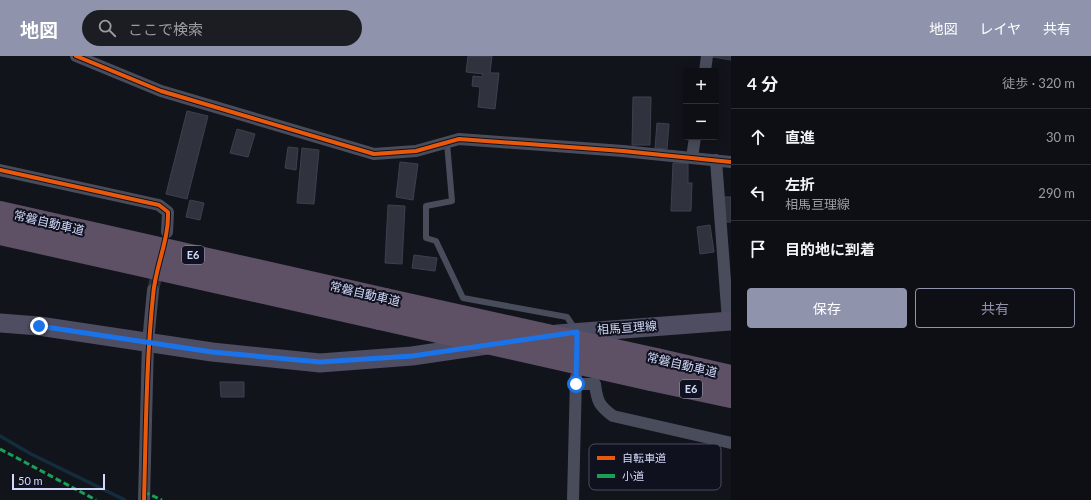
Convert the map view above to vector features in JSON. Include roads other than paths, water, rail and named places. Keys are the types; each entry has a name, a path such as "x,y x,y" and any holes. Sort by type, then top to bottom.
{"highway":[{"name":"常磐自動車道","path":"0,212 383,309"},
{"name":"常磐自動車道","path":"0,234 383,309 654,369 731,376"},
{"name":"常磐自動車道","path":"654,369 731,397"}],"main road":[{"name":"相馬亘理線","path":"0,323 39,326 212,352 320,362 412,356 577,332 729,321"}],"street":[{"path":"76,56 161,91 374,154 416,151 459,139 623,151 731,162"},
{"path":"705,68 707,56"},
{"path":"692,158 695,140"},
{"path":"716,160 729,321"},
{"path":"0,170 159,205 168,212 167,232"},
{"path":"144,500 148,342 153,290"},
{"path":"573,500 577,332"},
{"path":"576,384 595,384 597,397 602,408 613,416 731,443"}],"lane":[{"path":"447,143 452,201 426,206 426,238 436,241 463,298 567,317 577,332"}],"waterway":[{"path":"0,436 31,454 125,500"}],"tunnel":[{"path":"153,290 159,264"}]}
